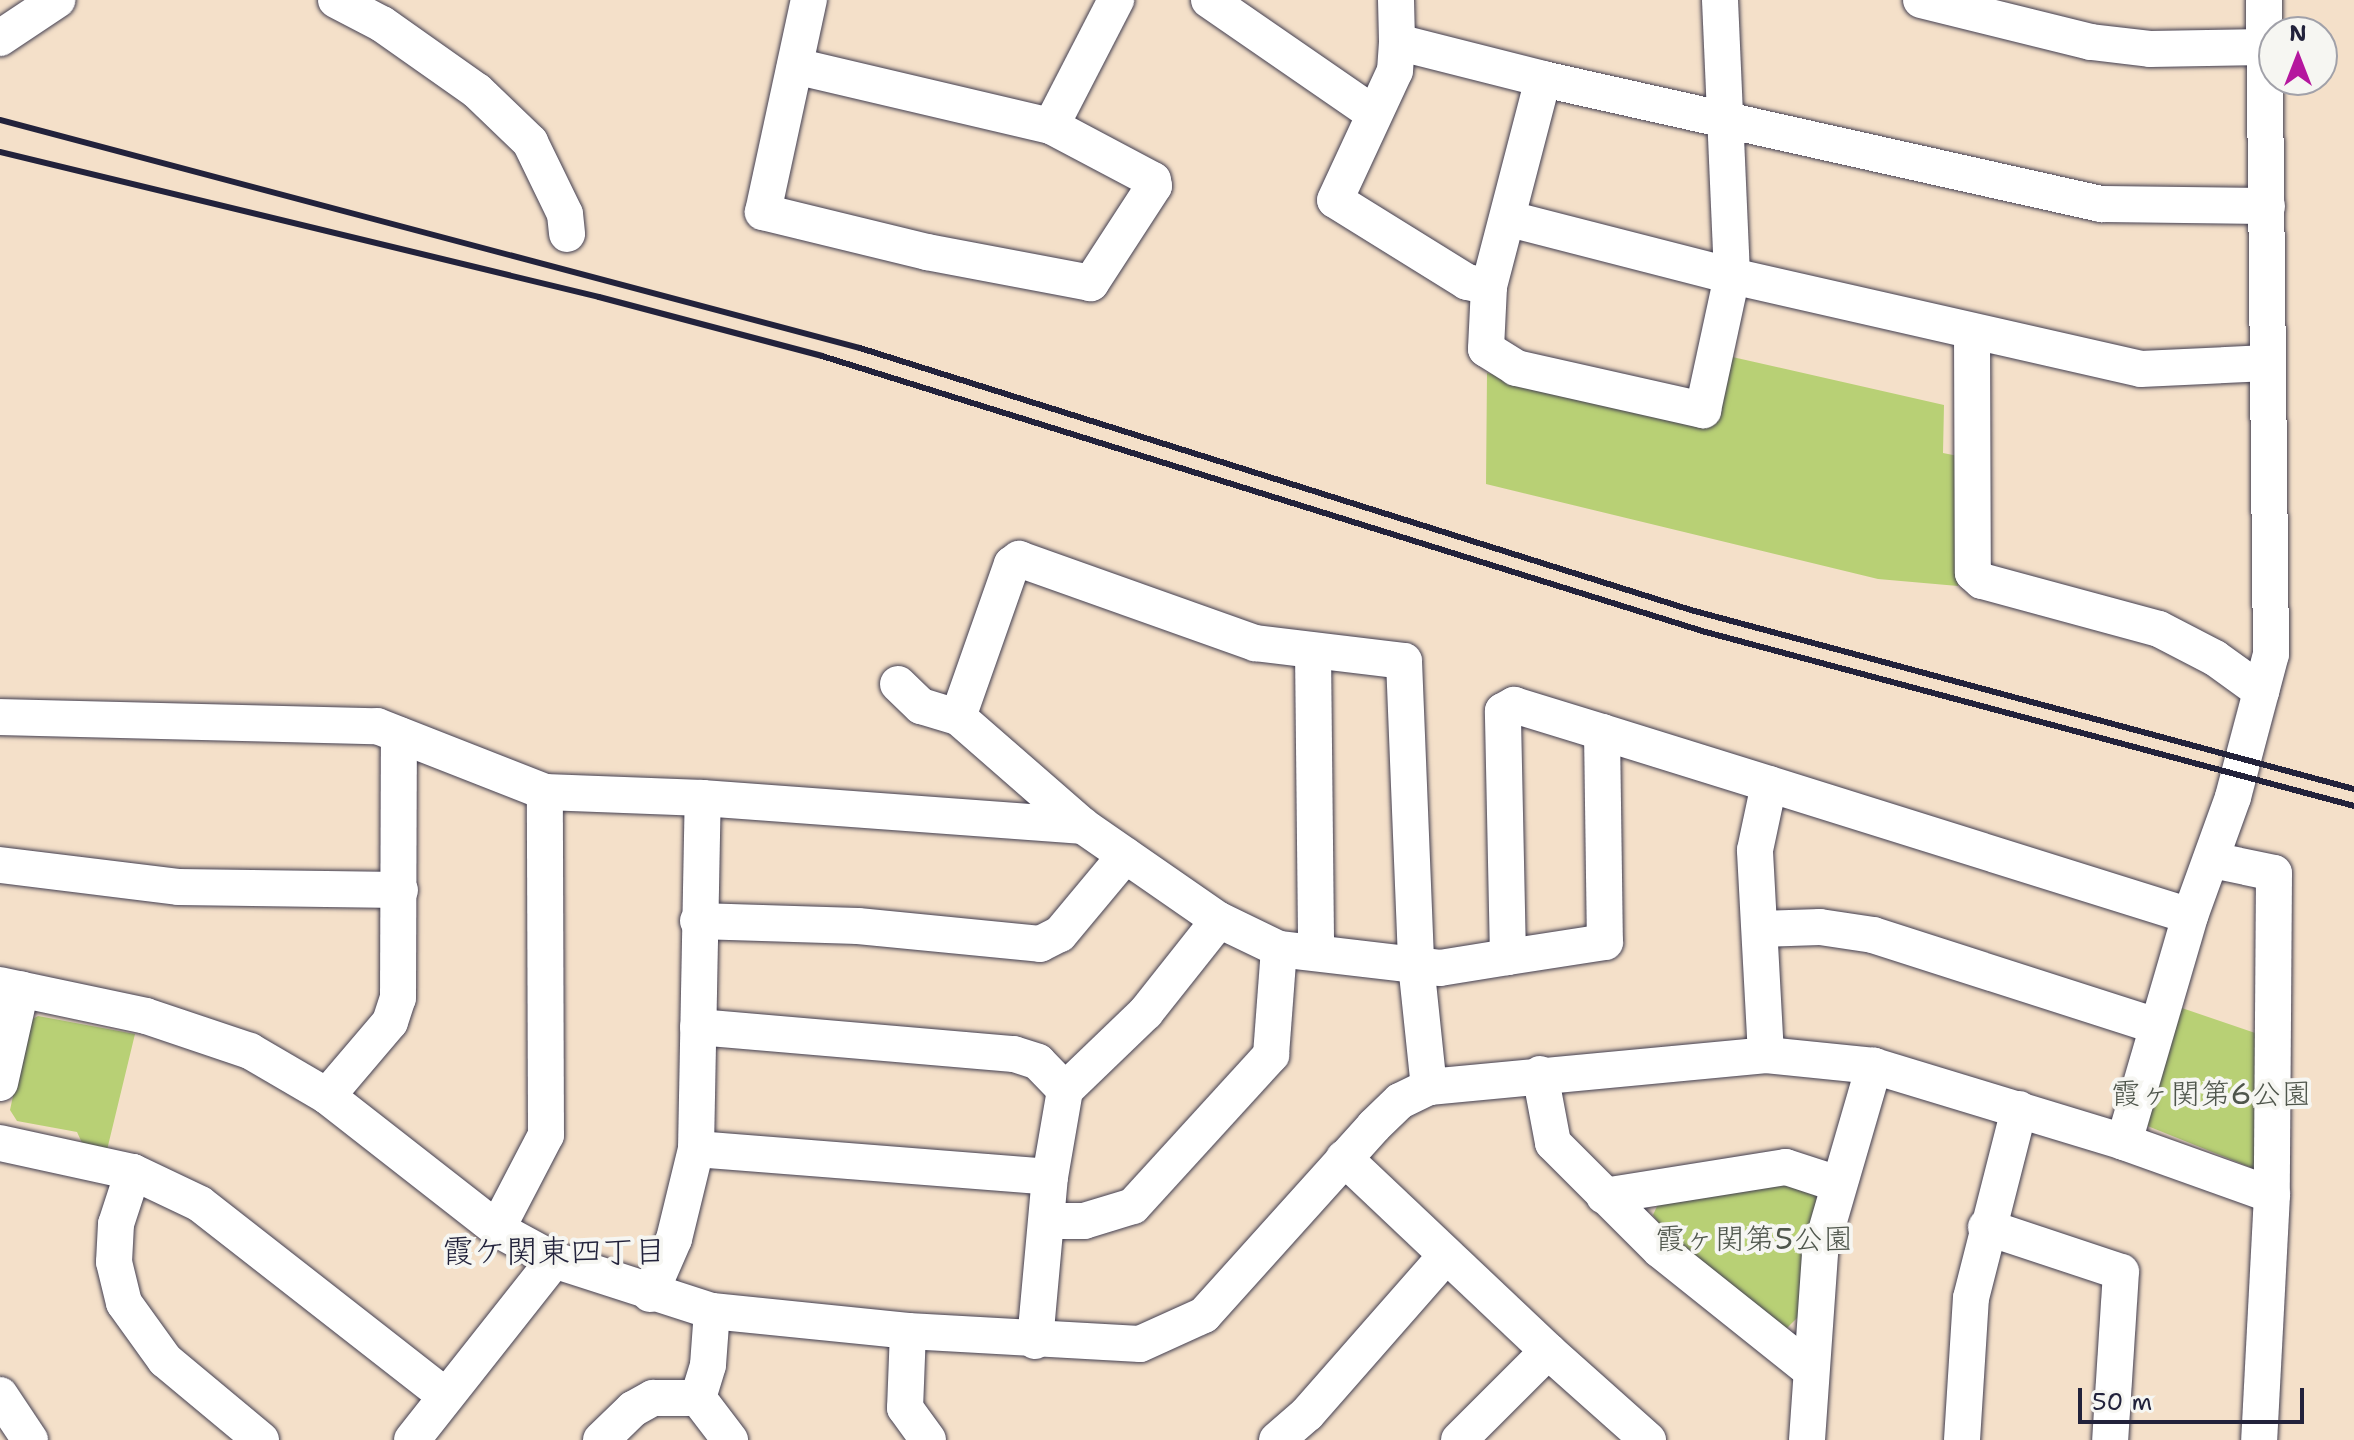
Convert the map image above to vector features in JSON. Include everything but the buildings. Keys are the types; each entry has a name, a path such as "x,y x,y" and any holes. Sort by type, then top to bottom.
{"street":[{"path":"0,38 57,0"},
{"path":"336,0 382,24 477,91 530,142 565,214 567,234"},
{"path":"795,66 1051,126 1153,180 1154,186 1091,283 941,255 763,212 809,0"},
{"path":"1051,126 1116,0"},
{"path":"1209,0 1373,113"},
{"path":"1396,0 1395,71 1335,200 1467,282 1489,287"},
{"path":"1543,79 1510,219 1489,287 1486,349 1516,368 1703,410 1732,276 1720,0"},
{"path":"1921,0 2091,42 2150,49 2258,47"},
{"path":"1397,42 1543,79 2101,204 2267,206"},
{"path":"2124,1142 2190,916 2212,860 2261,691 2273,634 2266,96"},
{"path":"1510,219 1732,276 2141,369 2267,363"},
{"path":"1972,333 1973,573 1982,581 2159,629 2215,658 2261,691"},
{"path":"958,717 1012,564 1019,559 1255,643 1404,661 1416,964 1429,1087"},
{"path":"1313,651 1316,951"},
{"path":"898,684 921,706 958,717 1083,826 1219,920 1279,949 1440,968 1605,942 1602,732"},
{"path":"1508,957 1503,711 1514,705 2190,916"},
{"path":"0,717 377,726 545,792 703,798 1083,826"},
{"path":"327,1096 390,1022 398,998 399,735"},
{"path":"1766,1055 1755,850 1769,784"},
{"path":"497,1229 546,1135 545,792"},
{"path":"650,1294 674,1239 696,1149 698,921 703,798"},
{"path":"698,921 858,926 1040,944 1060,934 1125,856"},
{"path":"2212,860 2274,873 2272,1195 2259,1440"},
{"path":"0,865 178,887 400,890"},
{"path":"1035,1341 1049,1221 1050,1177 1065,1090 1146,1012 1219,920"},
{"path":"1760,929 1820,927 1873,935 2157,1026"},
{"path":"1049,1221 1110,1216 1133,1206 1271,1055 1279,949"},
{"path":"0,1083 10,987 194,1030 250,1051 327,1096 497,1229 554,1260 650,1294 712,1311 1035,1341 1140,1344 1204,1315 1344,1158 1400,1101 1429,1087 1540,1074 1766,1055 1874,1066 2124,1142 2272,1195"},
{"path":"698,1027 1014,1054 1038,1062 1065,1090"},
{"path":"1807,1440 1808,1368 1820,1252 1874,1066"},
{"path":"1540,1074 1553,1143 1660,1250 1808,1368"},
{"path":"1962,1440 1971,1298 1986,1227 2019,1109"},
{"path":"0,1143 133,1172 200,1204 446,1396"},
{"path":"696,1149 1050,1177"},
{"path":"1344,1158 1445,1257 1648,1440"},
{"path":"1604,1196 1786,1167 1838,1184"},
{"path":"133,1172 116,1224 114,1262 124,1303 165,1360 261,1440"},
{"path":"1986,1227 2121,1272 2110,1440"},
{"path":"1277,1440 1307,1414 1445,1257"},
{"path":"412,1440 554,1260"},
{"path":"698,1398 708,1365 712,1311"},
{"path":"908,1331 905,1408 928,1440"},
{"path":"1459,1440 1548,1351"},
{"path":"0,1395 30,1440"},
{"path":"601,1440 633,1409 653,1398 698,1398"},
{"path":"698,1398 730,1440"}],"green space":[{"path":"1728,356 1944,405 1943,453 1958,456 1958,586 1878,579 1486,484 1487,373 1714,422"},
{"name":"霞ヶ関第6公園","path":"2176,1006 2264,1036 2257,1170 2145,1125"},
{"path":"38,1016 135,1034 107,1150 82,1143 77,1132 17,1121 10,1110 29,1021"},
{"name":"霞ヶ関第5公園","path":"1777,1180 1817,1193 1801,1314 1784,1331 1666,1234 1653,1215 1659,1202"}],"railway":[{"path":"0,120 860,348 1691,610 2354,789"},
{"path":"0,152 599,297 822,356 1702,631 2354,806"}],"district":[{"name":"霞ケ関東四丁目","path":"554,1251"}]}
